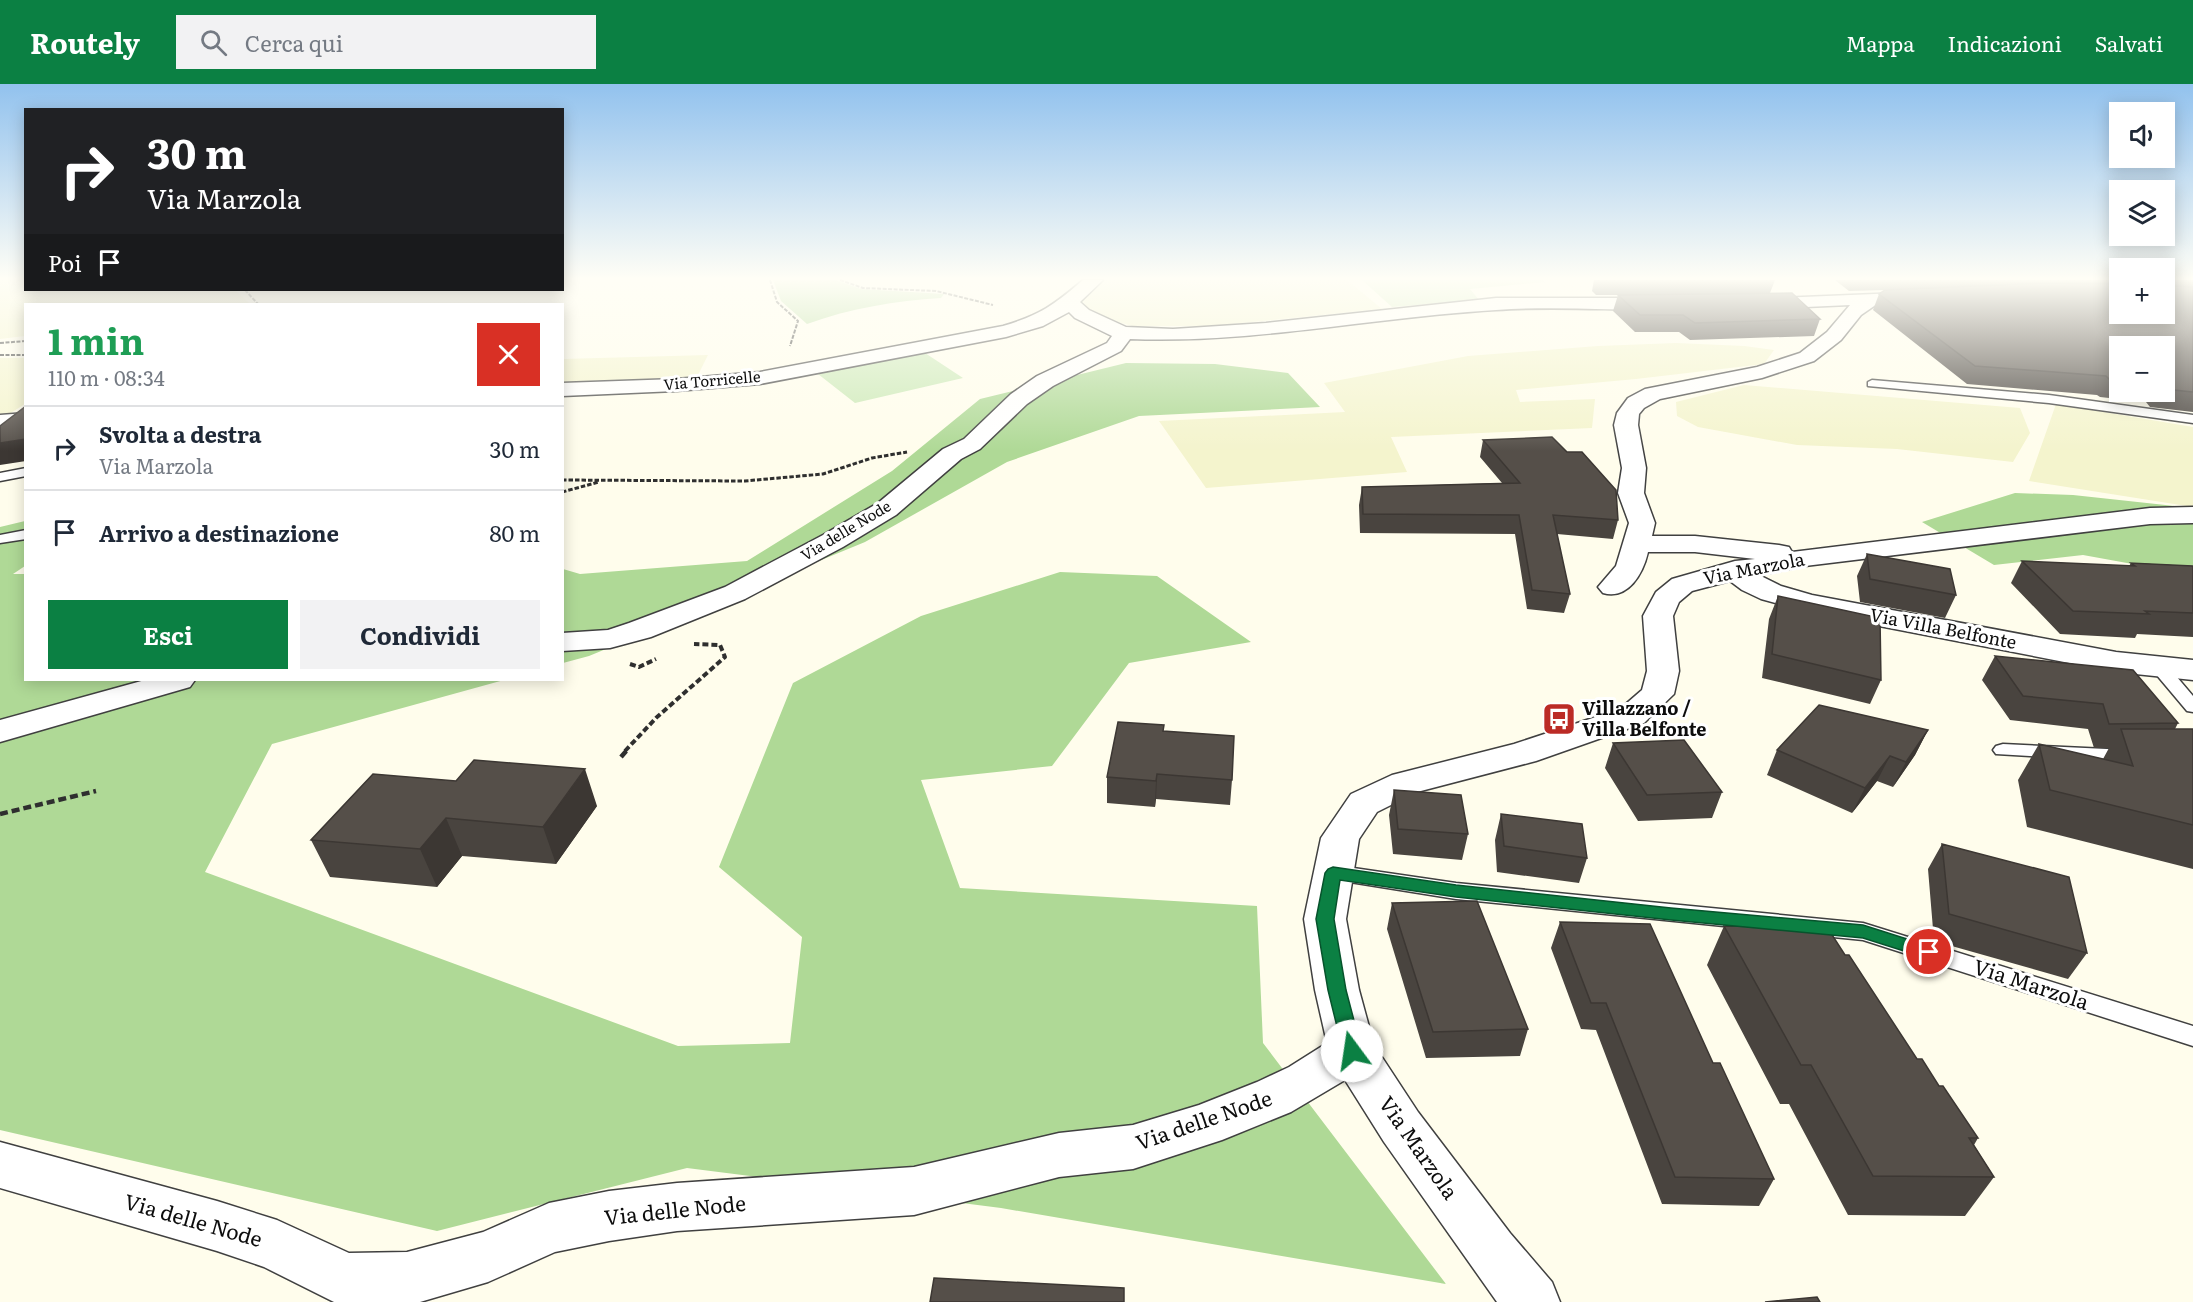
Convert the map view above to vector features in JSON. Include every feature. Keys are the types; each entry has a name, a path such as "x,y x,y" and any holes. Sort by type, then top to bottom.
{"street":[{"name":"Via Torricelle","path":"564,390 706,383 781,375 976,337"},
{"name":"Via delle Node","path":"564,642 610,639 640,630 735,593 851,530 887,509 952,454 972,444 1018,399 1045,381 1114,347 1121,337"},
{"path":"1613,587 1630,567 1642,523 1631,493 1634,468 1626,425 1628,413 1636,403 1653,394 1762,372 1807,357 1833,337"},
{"path":"0,422 24,420"},
{"name":"Via Marzola","path":"1532,1302 1491,1251 1401,1127 1352,1051 1337,990 1325,919 1340,838 1364,803 1405,783 1524,753 1632,716 1657,694 1663,671 1658,616 1666,598 1682,585 1735,570 1805,558 2150,516 2193,515"},
{"path":"1636,544 1717,545 1761,549 1805,558"},
{"name":"Via Villa Belfonte","path":"1735,570 1744,580 1772,595 2116,662 2193,670"},
{"path":"0,730 175,681"},
{"name":"Via delle Node","path":"0,1165 277,1246 346,1280 407,1279 488,1256 549,1228 609,1216 677,1207 914,1191 1059,1155 1133,1147 1205,1125 1264,1102 1306,1082 1352,1051"}],"lane":[{"path":"1872,384 2049,399 2193,419"},
{"path":"0,477 24,472"},
{"path":"0,539 24,534"},
{"path":"2159,667 2193,707"},
{"path":"2002,750 2097,757 2145,756"},
{"name":"Via Marzola","path":"1333,873 1456,891 1863,932 2193,1036"}],"path":[{"path":"784,351 790,346 793,337"},
{"path":"0,344 24,341"},
{"path":"0,355 24,355"},
{"path":"564,480 704,482 767,479 823,474 872,458 911,451"},
{"path":"564,491 604,481"},
{"path":"610,639 615,660 639,667 659,658"},
{"path":"621,757 635,738 667,707 725,657 720,645 696,643 687,647"},
{"path":"0,814 96,791"}],"green space":[{"path":"1676,343 1744,346 1774,350 1764,364 1516,390 1520,402 1595,399 1592,428 1391,437 1407,472 1206,488 1159,421 1345,412 1324,383 1468,356 1598,346"},
{"path":"922,351 963,378 855,403 818,374"},
{"path":"708,355 697,377 564,383 564,359"},
{"path":"0,358 24,358 24,405 9,414 0,415"},
{"path":"1126,363 1215,364 1288,373 1320,407 1139,416 1007,462 865,542 589,656 564,663 564,569 580,574 747,561 892,471 980,399"},
{"path":"1744,385 2020,408 2030,433 2013,462 1897,449 1797,445 1698,427 1677,416 1676,402"},
{"path":"2056,404 2193,427 2193,507 2029,481"},
{"path":"2015,493 2073,495 2193,508 2193,575 2083,555 1994,565 1922,522"},
{"path":"24,521 24,567 13,574 24,574 24,681 500,681 272,744 205,872 678,1046 790,1043 802,937 719,867 793,683 921,616 1060,572 1157,576 1251,642 1129,663 1052,766 921,780 960,888 1257,906 1263,1043 1446,1284 1001,1208 687,1168 437,1231 0,1130 0,527"}],"building":[{"path":"1936,337 2109,337 2109,379 2106,376 1975,366"},
{"path":"2175,337 2193,337 2193,392 2175,390"},
{"path":"24,408 24,439 0,443 0,426"},
{"path":"1552,437 1567,452 1582,452 1616,490 1618,520 1553,515 1570,594 1532,590 1519,515 1363,514 1362,487 1520,483 1483,440"},
{"path":"1867,554 1950,569 1956,595 1870,579"},
{"path":"2022,561 2193,566 2193,613 2073,611"},
{"path":"1778,596 1880,618 1881,680 1772,654"},
{"path":"1995,656 2133,670 2178,723 2109,724 2103,704 2023,696"},
{"path":"1819,705 1928,730 1906,762 1890,756 1865,788 1777,750"},
{"path":"1118,722 1164,725 1163,731 1234,736 1232,780 1157,774 1156,781 1107,777"},
{"path":"2121,729 2193,729 2193,825 2050,790 2039,744 2133,766"},
{"path":"1684,740 1722,792 1647,795 1613,743"},
{"path":"474,760 585,769 543,827 446,818 420,849 311,840 373,774 456,781"},
{"path":"1394,790 1461,795 1468,834 1398,829"},
{"path":"1501,814 1582,824 1587,858 1504,846"},
{"path":"1942,844 2069,877 2087,953 1949,914"},
{"path":"1477,901 1528,1029 1433,1032 1392,903"},
{"path":"1560,922 1650,924 1713,1063 1720,1063 1774,1179 1675,1177 1606,1003 1591,1003"},
{"path":"1724,926 1827,927 1845,955 1849,955 1917,1059 1922,1059 1939,1086 1943,1086 1978,1138 1969,1138 1994,1177 1873,1176 1811,1065 1801,1065"},
{"path":"934,1278 1124,1288 1124,1302 930,1302"},
{"path":"1817,1297 1820,1302 1765,1302"}],"place":[{"name":"Villazzano / Villa Belfonte","path":"1559,719"}],"route":[{"path":"1352,1051 1337,990 1325,919 1333,873 1456,891 1863,932 1929,952"}]}
